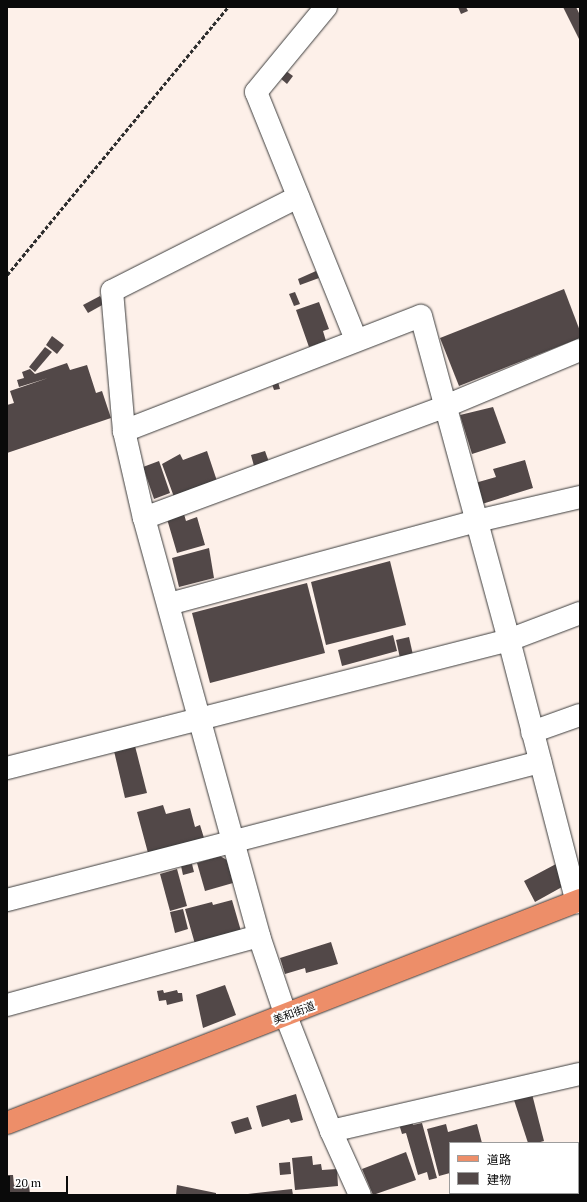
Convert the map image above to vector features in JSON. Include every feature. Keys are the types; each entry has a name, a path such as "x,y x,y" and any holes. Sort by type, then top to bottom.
{"main road":[{"name":"美和街道","path":"7,1123 286,1016 578,901"}],"street":[{"path":"326,7 256,92 356,340"},
{"path":"298,197 112,290 124,431 144,518 169,604 259,936 286,1016 331,1130 360,1195"},
{"path":"124,431 421,316 578,901"},
{"path":"144,518 446,406 580,350"},
{"path":"169,604 477,521 580,497"},
{"path":"7,768 509,640 580,613"},
{"path":"532,732 580,715"},
{"path":"7,900 540,762"},
{"path":"7,1005 259,936"},
{"path":"331,1130 580,1074"}],"path":[{"path":"7,274 228,7"}],"building":[{"path":"458,7 466,7 468,11 461,14"},
{"path":"563,7 576,7 580,15 580,41"},
{"path":"286,71 293,76 287,84 280,78"},
{"path":"316,271 319,278 300,285 298,279"},
{"path":"564,289 580,331 580,338 459,386 440,338"},
{"path":"295,292 300,304 294,306 289,294"},
{"path":"100,296 104,304 88,313 83,305"},
{"path":"319,302 329,329 323,331 326,341 309,347 296,310"},
{"path":"52,336 64,345 57,354 46,345"},
{"path":"45,347 52,352 35,372 29,367"},
{"path":"67,363 70,370 87,365 96,393 102,391 111,418 7,453 7,405 14,403 10,391 48,378 19,387 17,380 24,378 22,372 30,369 35,374"},
{"path":"278,382 280,389 274,390 272,384"},
{"path":"493,407 506,443 472,454 460,415"},
{"path":"207,451 217,481 174,497 162,464 180,454 183,460"},
{"path":"265,451 269,462 254,466 251,455"},
{"path":"525,460 533,488 482,504 475,483 496,477 493,469"},
{"path":"159,461 170,493 154,499 143,467"},
{"path":"184,514 186,521 197,517 205,545 177,553 167,519"},
{"path":"209,548 214,578 179,587 172,558"},
{"path":"390,561 406,625 326,645 311,582"},
{"path":"307,583 325,653 210,683 192,613"},
{"path":"393,635 397,651 342,666 338,650"},
{"path":"409,637 413,655 400,658 396,640"},
{"path":"135,746 147,793 125,798 114,751"},
{"path":"163,805 166,814 190,808 195,827 200,825 204,838 148,853 137,812"},
{"path":"220,856 227,860 233,883 205,891 197,863"},
{"path":"192,864 194,872 183,875 181,866"},
{"path":"556,864 565,880 560,883 562,887 535,902 524,881"},
{"path":"177,869 187,906 170,911 160,874"},
{"path":"232,900 241,931 195,944 185,909 212,902 213,905"},
{"path":"183,909 188,929 175,933 170,912"},
{"path":"331,942 338,964 306,973 305,968 285,974 280,958"},
{"path":"225,985 236,1015 203,1028 196,995"},
{"path":"163,990 164,993 177,990 178,993 182,993 183,1001 167,1005 166,1000 159,1001 157,991"},
{"path":"296,1094 303,1120 291,1123 289,1119 262,1127 256,1106"},
{"path":"532,1094 544,1141 528,1142 514,1100"},
{"path":"248,1117 252,1129 235,1134 231,1122"},
{"path":"412,1120 413,1125 422,1123 437,1178 429,1180 427,1172 418,1175 406,1133 402,1134 399,1124"},
{"path":"446,1124 448,1132 477,1124 482,1142 449,1142 449,1173 439,1176 427,1129"},
{"path":"406,1152 416,1180 373,1195 362,1169"},
{"path":"312,1156 313,1165 321,1164 322,1170 337,1169 338,1186 295,1190 292,1158"},
{"path":"290,1162 291,1174 280,1175 279,1163"},
{"path":"7,1175 13,1175 14,1185 29,1183 30,1195 7,1195"},
{"path":"177,1185 216,1193 216,1195 176,1195"},
{"path":"292,1189 293,1195 248,1195 248,1194"}]}
